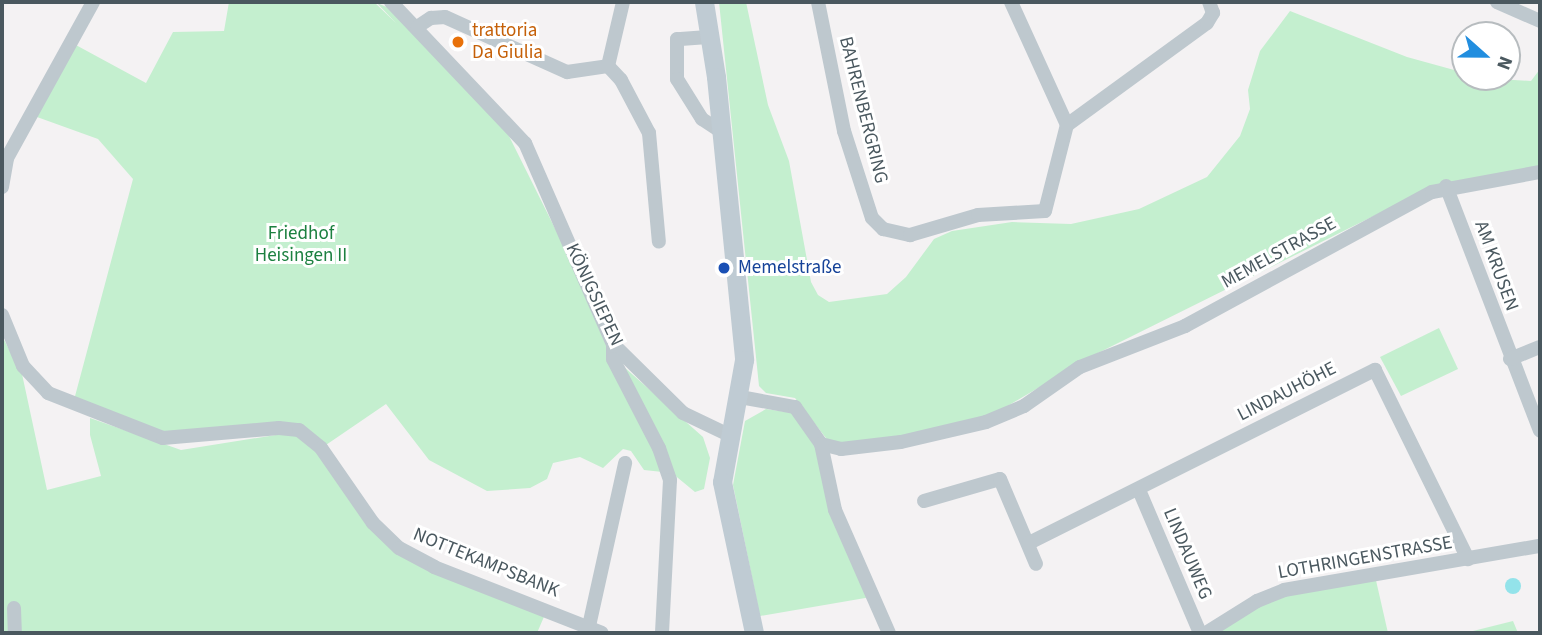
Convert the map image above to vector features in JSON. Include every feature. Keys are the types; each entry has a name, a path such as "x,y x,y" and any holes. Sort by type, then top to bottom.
{"main road":[{"path":"704,2 716,77 744,360 740,397 729,435 722,482 754,633"},
{"path":"716,77 717,2"}],"street":[{"path":"2,187 4,156 93,2"},
{"path":"608,66 623,2"},
{"name":"BAHRENBERGRING","path":"818,2 855,168 872,218 883,229 910,235 978,215 1043,213 1051,201 1067,125"},
{"path":"1011,2 1067,125 1208,23 1213,13 1209,2"},
{"path":"1497,2 1540,21"},
{"name":"KÖNIGSIEPEN","path":"394,3 525,143 614,344 683,413 729,435"},
{"path":"417,27 431,18 445,17 567,72 608,66"},
{"path":"708,37 677,39 677,79 702,119 722,132"},
{"path":"608,66 621,80 649,132 659,242"},
{"name":"MEMELSTRASSE","path":"821,444 841,449 871,447 1002,417 1080,367 1185,326 1446,186 1503,182 1540,172"},
{"name":"AM KRUSEN","path":"1446,186 1510,359 1540,431"},
{"name":"NOTTEKAMPSBANK","path":"2,315 23,366 48,393 163,438 285,427 299,430 321,448 373,523 399,548 427,564 595,630"},
{"path":"614,344 613,359 669,475 662,633"},
{"path":"1510,359 1540,347"},
{"name":"LINDAUHÖHE","path":"1029,543 1376,370 1468,559"},
{"path":"740,397 795,407 821,444 835,510 889,633"},
{"path":"595,630 625,463"},
{"path":"924,500 1000,479 1037,565"},
{"name":"LINDAUWEG","path":"1139,490 1203,633"},
{"name":"LOTHRINGENSTRASSE","path":"1203,633 1257,601 1284,590 1540,546"},
{"path":"14,608 15,633"}],"green space":[{"name":"Friedhof Heisingen II","path":"229,2 374,2 396,23 377,3 389,8 507,132 624,367 703,437 710,458 704,489 695,492 672,473 644,470 631,451 623,449 603,468 580,457 553,463 547,479 530,488 487,491 429,460 386,404 323,447 307,431 151,433 74,400 133,179 98,139 37,117 74,44 146,83 173,32 224,31"},
{"path":"719,2 746,2 768,105 789,161 811,282 818,295 829,302 887,294 906,277 934,239 952,231 1012,222 1071,224 1139,209 1207,177 1240,136 1250,109 1248,90 1260,51 1290,11 1407,57 1451,69 1451,91 1521,91 1521,80 1531,81 1540,69 1540,167 1430,188 1094,355 987,418 853,446 829,442 795,398 766,393 759,386"},
{"path":"1439,328 1458,369 1401,396 1380,357"},
{"path":"2,336 22,374 47,490 101,476 90,435 90,418 181,450 288,433 308,439 395,549 546,612 537,633 2,633"},
{"path":"766,409 793,413 817,450 871,597 760,616 733,485 745,421"},
{"path":"1375,576 1388,633 1209,633 1272,598"},
{"path":"1513,621 1518,633 1465,633"}],"water":[{"path":"1510,578 1516,578 1521,586 1519,592 1510,594 1505,589 1505,583"}],"place":[{"name":"trattoria Da Giulia","path":"458,42"},
{"name":"Memelstraße","path":"724,268"}]}
